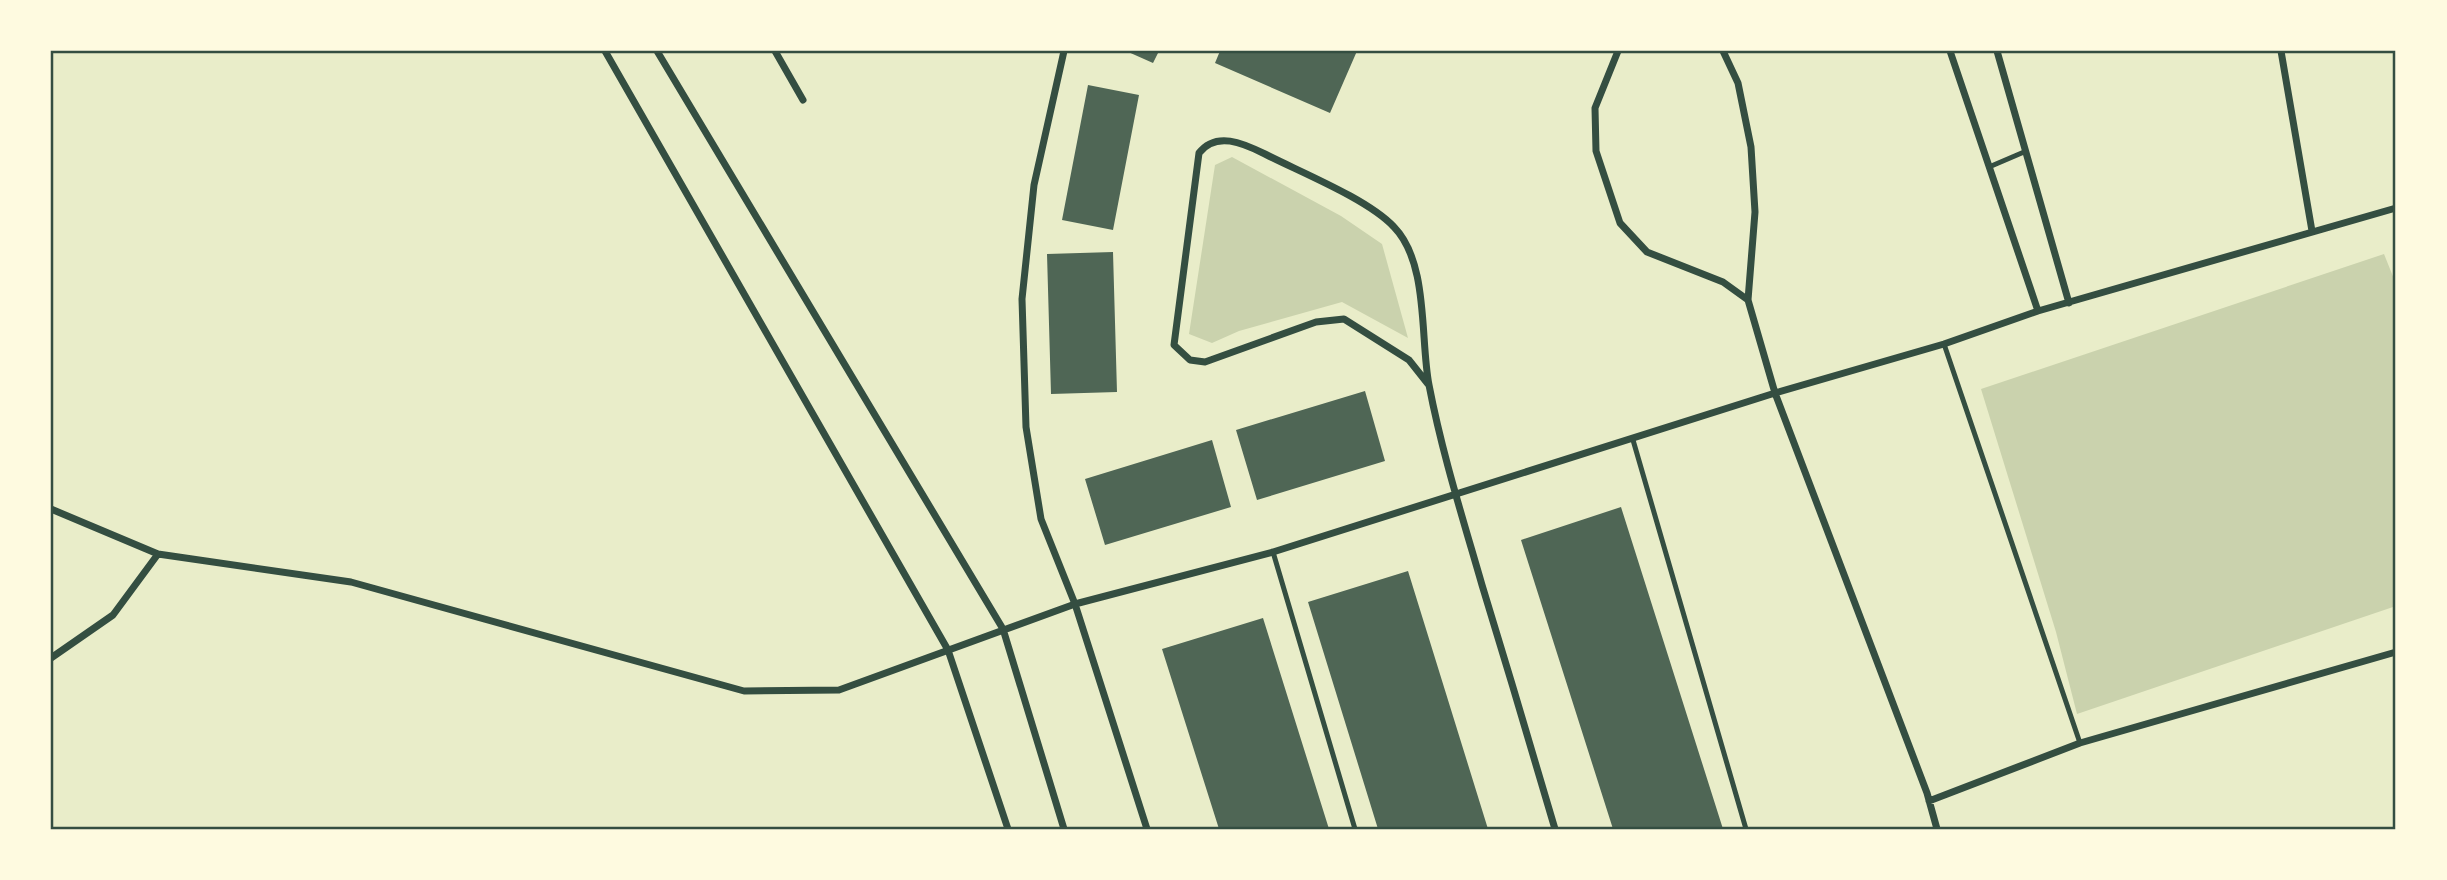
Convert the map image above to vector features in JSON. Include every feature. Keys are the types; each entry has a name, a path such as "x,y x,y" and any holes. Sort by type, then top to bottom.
{"street":[{"path":"605,51 948,650 1008,829"},
{"path":"657,51 1003,629 1064,829"},
{"path":"775,51 803,100"},
{"path":"1064,51 1034,186 1023,299 1026,427 1041,519 1074,604 1147,829"},
{"path":"1618,51 1595,108 1595,151 1619,223 1647,252 1723,282 1748,300"},
{"path":"1723,51 1738,83 1751,147 1755,212 1748,300 1774,393 1929,801 1937,829"},
{"path":"1950,51 2038,311"},
{"path":"1997,51 2069,303"},
{"path":"2281,51 2312,231"},
{"path":"1428,384 1409,360 1344,319 1316,322 1205,362 1190,360 1174,345 1199,153 1207,143 1219,138 1258,150 1362,204 1395,227 1417,273 1428,384 1456,496 1555,829"},
{"path":"51,509 158,554 351,582 744,691 839,690 1074,604 1273,552 1633,440 1774,393 1944,344 2038,311 2396,208"},
{"path":"51,658 113,615 158,554"},
{"path":"1929,801 2080,743 2396,652"}],"lane":[{"path":"1989,167 2024,152"},
{"path":"1944,344 2080,743"},
{"path":"1633,440 1746,829"},
{"path":"1273,552 1355,829"}],"green space":[{"path":"1232,157 1341,216 1382,244 1408,338 1342,302 1239,331 1212,343 1189,334 1215,165"},
{"path":"2384,254 2396,284 2396,606 2077,714 2056,632 1981,389"}],"building":[{"path":"1126,51 1159,51 1153,63"},
{"path":"1220,51 1357,51 1330,113 1215,63"},
{"path":"1088,85 1139,95 1113,230 1062,220"},
{"path":"1113,252 1117,392 1051,394 1047,254"},
{"path":"1365,391 1385,461 1257,500 1236,430"},
{"path":"1212,440 1231,507 1105,545 1085,479"},
{"path":"1621,507 1723,829 1613,829 1521,540"},
{"path":"1408,571 1488,829 1378,829 1308,602"},
{"path":"1263,618 1329,829 1219,829 1162,649"}]}
